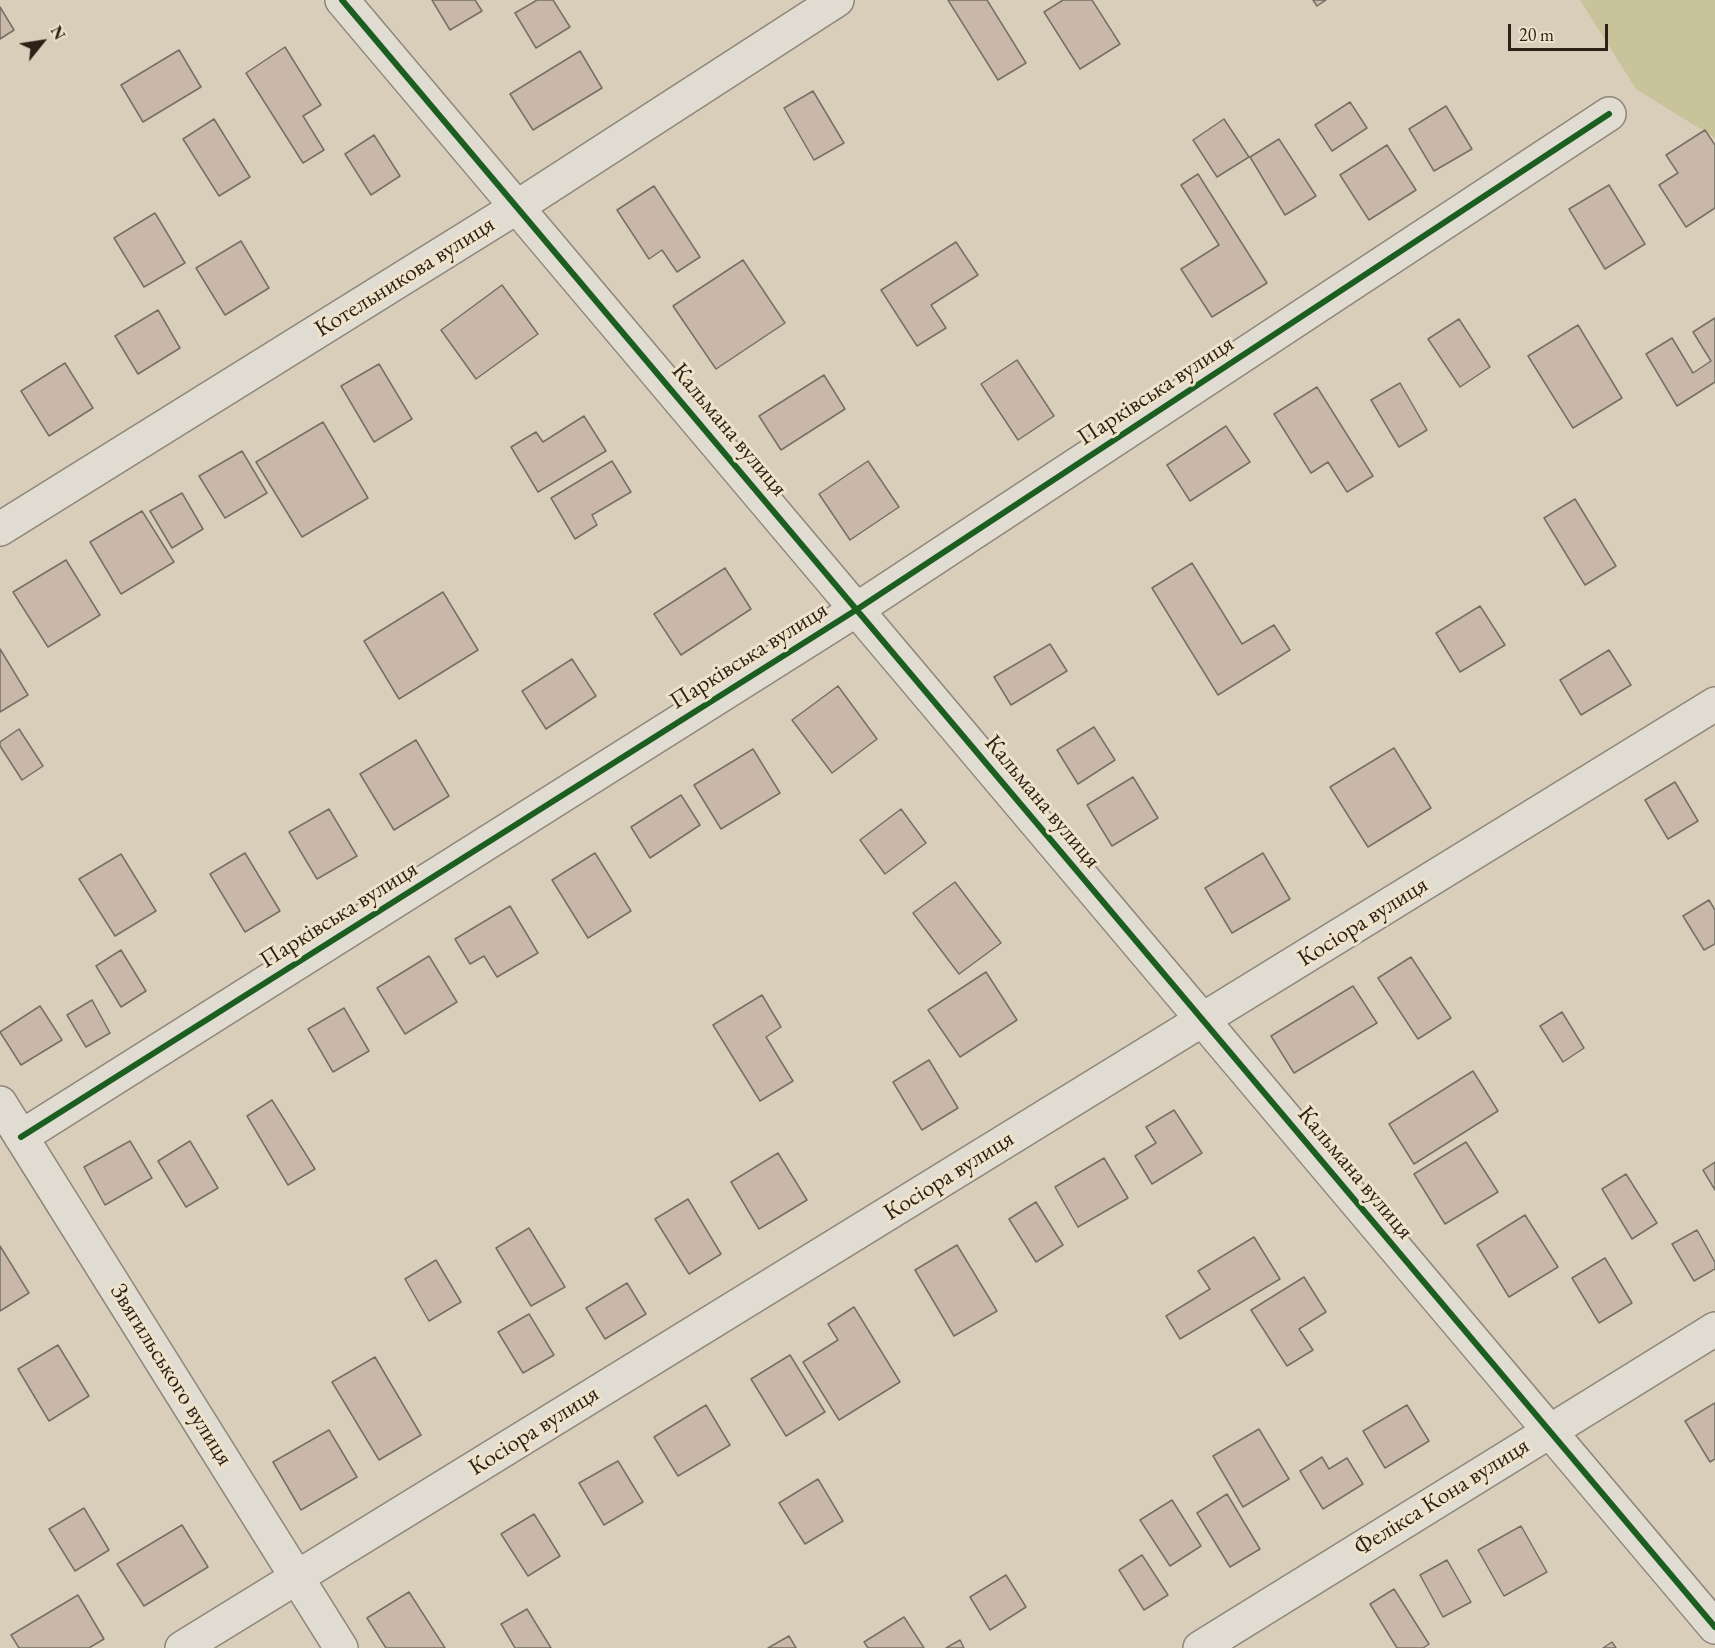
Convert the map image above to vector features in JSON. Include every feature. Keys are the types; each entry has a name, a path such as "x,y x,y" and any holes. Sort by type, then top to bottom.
{"street":[{"name":"Кальмана вулиця","path":"342,0 1715,1627"},
{"name":"Котельникова вулиця","path":"0,529 517,207 837,0"},
{"name":"Парківська вулиця","path":"21,1137 856,610 1609,114"},
{"name":"Косіора вулиця","path":"182,1648 1715,704"},
{"name":"Звягильського вулиця","path":"0,1103 341,1648"},
{"name":"Фелікса Кона вулиця","path":"1200,1648 1715,1329"}],"shaded area":[{"path":"1580,0 1715,0 1715,138 1636,89"}],"building":[{"path":"432,0 475,0 482,11 450,30"},
{"path":"537,0 553,0 570,27 536,48 515,13"},
{"path":"948,0 987,0 1026,63 998,80"},
{"path":"1063,0 1092,0 1120,44 1080,69 1044,12"},
{"path":"1313,0 1326,0 1317,6"},
{"path":"0,7 14,30 0,39"},
{"path":"285,47 321,105 303,116 324,150 303,163 246,73"},
{"path":"179,50 201,87 143,122 121,85"},
{"path":"580,51 602,88 533,130 510,94"},
{"path":"813,91 844,143 814,160 784,108"},
{"path":"1350,102 1367,128 1332,151 1315,125"},
{"path":"1446,106 1472,149 1434,171 1409,129"},
{"path":"214,119 250,177 219,196 183,139"},
{"path":"1224,119 1249,157 1217,177 1193,140"},
{"path":"1705,130 1715,145 1715,208 1686,227 1659,185 1678,173 1666,155"},
{"path":"374,135 400,176 371,195 345,154"},
{"path":"1279,139 1316,196 1285,215 1250,157"},
{"path":"1387,145 1416,190 1369,220 1340,175"},
{"path":"1198,174 1267,283 1212,317 1181,269 1219,245 1181,185"},
{"path":"1609,185 1645,244 1605,269 1569,209"},
{"path":"654,186 700,257 677,272 662,250 649,259 617,210"},
{"path":"155,213 185,263 144,287 114,238"},
{"path":"241,241 269,288 225,315 196,268"},
{"path":"956,242 978,275 931,305 946,328 917,346 881,290"},
{"path":"743,260 785,323 716,369 673,306"},
{"path":"502,285 538,334 476,379 441,330"},
{"path":"158,310 180,348 138,374 115,336"},
{"path":"1715,318 1715,382 1677,406 1646,354 1672,338 1693,373 1711,361 1693,332"},
{"path":"1459,319 1490,367 1460,387 1428,339"},
{"path":"1578,325 1622,398 1573,428 1528,356"},
{"path":"1017,360 1054,416 1018,440 981,384"},
{"path":"65,363 93,408 49,436 21,391"},
{"path":"379,364 412,419 374,442 341,386"},
{"path":"824,375 845,409 781,450 759,416"},
{"path":"1400,383 1427,430 1399,447 1371,400"},
{"path":"1317,387 1373,476 1347,492 1328,462 1311,473 1274,414"},
{"path":"584,416 606,451 538,492 511,447 536,432 543,442"},
{"path":"323,422 368,498 302,537 256,462"},
{"path":"1226,426 1250,462 1190,501 1167,465"},
{"path":"242,451 267,493 225,518 199,476"},
{"path":"612,461 631,492 592,515 597,525 575,539 551,498"},
{"path":"868,461 899,507 850,540 819,494"},
{"path":"182,493 203,529 172,548 150,511"},
{"path":"1575,499 1616,566 1585,585 1544,518"},
{"path":"142,511 174,562 121,594 90,542"},
{"path":"66,560 100,615 48,647 13,592"},
{"path":"1192,563 1242,644 1274,625 1290,650 1218,695 1152,588"},
{"path":"725,568 751,609 681,655 654,614"},
{"path":"443,592 478,650 399,699 364,641"},
{"path":"1480,606 1505,645 1460,672 1436,633"},
{"path":"1050,644 1067,671 1011,705 994,677"},
{"path":"0,649 28,695 0,712"},
{"path":"1609,650 1631,685 1581,715 1560,680"},
{"path":"572,659 596,696 546,729 522,691"},
{"path":"838,686 877,739 832,773 792,720"},
{"path":"1094,727 1115,760 1078,784 1057,750"},
{"path":"19,729 43,766 22,780 0,746 0,742"},
{"path":"416,740 449,796 394,830 360,774"},
{"path":"1394,748 1431,808 1368,847 1330,787"},
{"path":"753,749 780,793 721,829 694,785"},
{"path":"1133,777 1158,818 1112,846 1087,805"},
{"path":"1675,782 1698,821 1668,839 1645,800"},
{"path":"681,795 700,825 650,858 631,827"},
{"path":"329,809 357,856 317,879 289,832"},
{"path":"901,809 926,843 885,874 860,840"},
{"path":"245,853 280,911 245,932 210,874"},
{"path":"595,853 631,911 588,938 552,880"},
{"path":"1263,853 1290,899 1232,933 1205,888"},
{"path":"121,854 156,911 115,936 79,879"},
{"path":"955,882 1001,943 959,974 913,913"},
{"path":"1709,900 1715,910 1715,944 1704,950 1683,916"},
{"path":"510,906 538,953 497,977 484,956 470,964 455,939"},
{"path":"121,950 146,991 121,1007 96,966"},
{"path":"429,956 457,1002 405,1034 377,988"},
{"path":"1411,957 1451,1018 1418,1039 1378,978"},
{"path":"986,972 1017,1020 960,1057 928,1010"},
{"path":"1353,986 1377,1023 1294,1073 1271,1036"},
{"path":"762,995 781,1027 766,1037 793,1081 760,1101 713,1025"},
{"path":"92,1000 110,1033 86,1047 67,1015"},
{"path":"40,1006 62,1040 21,1065 0,1032"},
{"path":"344,1008 369,1051 333,1072 308,1029"},
{"path":"1562,1012 1584,1048 1563,1062 1540,1026"},
{"path":"929,1060 958,1108 922,1130 893,1082"},
{"path":"1473,1071 1498,1111 1414,1164 1389,1124"},
{"path":"272,1100 315,1169 288,1185 247,1116"},
{"path":"1174,1110 1202,1153 1152,1184 1135,1156 1156,1143 1146,1127"},
{"path":"130,1141 152,1178 105,1205 84,1167"},
{"path":"190,1141 218,1188 186,1207 158,1161"},
{"path":"1466,1142 1498,1192 1445,1224 1414,1174"},
{"path":"778,1153 807,1200 759,1229 731,1182"},
{"path":"1104,1158 1128,1198 1078,1227 1055,1187"},
{"path":"1715,1162 1715,1190 1703,1170"},
{"path":"1626,1174 1657,1223 1632,1239 1602,1189"},
{"path":"688,1199 721,1254 689,1274 655,1219"},
{"path":"1036,1202 1063,1245 1036,1262 1009,1219"},
{"path":"1525,1215 1558,1267 1509,1297 1477,1245"},
{"path":"529,1228 565,1287 531,1306 496,1248"},
{"path":"1697,1230 1715,1262 1715,1269 1694,1281 1672,1244"},
{"path":"1254,1237 1280,1279 1180,1339 1166,1316 1210,1289 1198,1271"},
{"path":"957,1245 997,1311 954,1336 915,1270"},
{"path":"0,1246 29,1293 0,1311"},
{"path":"1605,1258 1632,1303 1599,1323 1572,1278"},
{"path":"436,1260 461,1302 429,1321 405,1279"},
{"path":"1304,1277 1326,1312 1299,1329 1313,1350 1287,1366 1251,1310"},
{"path":"627,1283 646,1314 605,1339 586,1308"},
{"path":"854,1307 900,1382 839,1420 803,1362 838,1340 828,1324"},
{"path":"529,1314 554,1355 523,1373 498,1332"},
{"path":"58,1345 89,1396 49,1421 18,1369"},
{"path":"790,1355 825,1412 786,1436 751,1379"},
{"path":"375,1357 421,1435 379,1460 332,1382"},
{"path":"1715,1403 1715,1459 1710,1462 1685,1421"},
{"path":"706,1405 730,1445 678,1476 654,1437"},
{"path":"1407,1405 1429,1441 1385,1468 1363,1431"},
{"path":"1259,1429 1289,1479 1243,1507 1213,1456"},
{"path":"329,1430 357,1477 301,1510 273,1462"},
{"path":"1322,1457 1329,1469 1347,1458 1363,1484 1323,1509 1300,1471"},
{"path":"618,1461 643,1502 604,1525 579,1483"},
{"path":"818,1479 843,1521 805,1544 779,1503"},
{"path":"1227,1494 1260,1549 1230,1567 1197,1513"},
{"path":"1172,1500 1201,1546 1170,1566 1140,1520"},
{"path":"84,1508 109,1550 75,1571 49,1529"},
{"path":"534,1514 560,1556 528,1576 501,1534"},
{"path":"182,1525 208,1567 144,1606 117,1564"},
{"path":"1521,1526 1547,1572 1504,1596 1478,1550"},
{"path":"1142,1555 1168,1595 1144,1610 1119,1570"},
{"path":"1447,1560 1471,1602 1443,1617 1420,1575"},
{"path":"1006,1575 1026,1607 990,1630 970,1597"},
{"path":"1394,1589 1429,1644 1423,1648 1397,1648 1370,1604"},
{"path":"409,1592 445,1648 386,1648 367,1618"},
{"path":"78,1595 104,1639 89,1648 19,1648 11,1635"},
{"path":"527,1609 551,1648 515,1648 501,1624"},
{"path":"904,1617 924,1648 868,1648 864,1642"},
{"path":"789,1636 796,1648 768,1648"},
{"path":"960,1640 964,1648 946,1648"},
{"path":"1612,1642 1616,1648 1603,1648"}],"cycle path":[{"path":"342,0 1715,1627"},
{"path":"21,1137 856,610 1609,114"}]}
